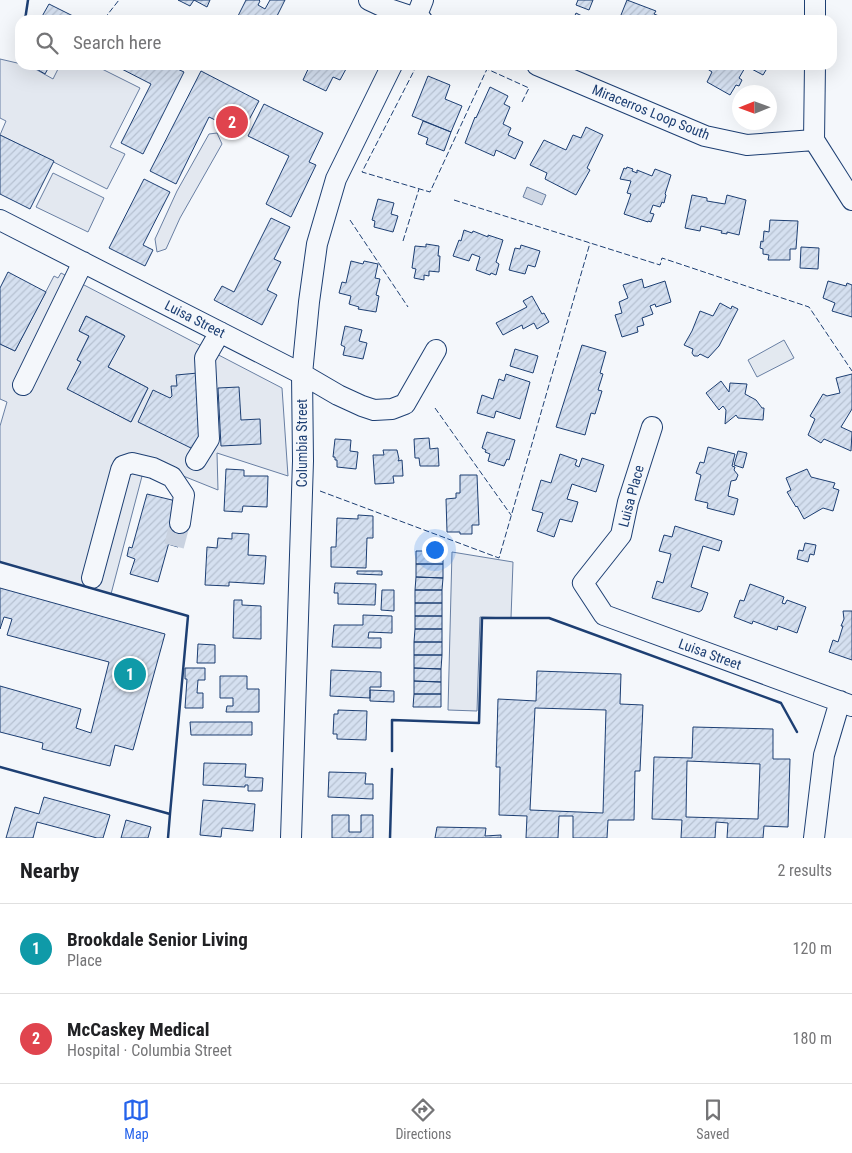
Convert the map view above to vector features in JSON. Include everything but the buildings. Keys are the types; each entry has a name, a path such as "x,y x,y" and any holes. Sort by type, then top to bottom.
{"street":[{"path":"369,0 386,8 419,14"},
{"path":"815,0 815,15"},
{"name":"Columbia Street","path":"291,838 303,462 302,374 308,302 320,235 336,179 390,70"},
{"name":"Miracerros Loop South","path":"549,70 705,136 747,145 814,140"},
{"path":"815,70 814,140 852,200"},
{"name":"Luisa Street","path":"0,220 302,374 338,395 374,410 392,409 405,404 436,350"},
{"path":"23,385 83,262"},
{"path":"196,460 209,439 205,358 220,332"},
{"name":"Luisa Place","path":"583,583 621,535 628,502 652,427"},
{"path":"92,578 123,466 132,463 153,468 172,477 184,495 180,523"},
{"name":"Luisa Street","path":"583,583 604,614 846,704"},
{"path":"814,838 824,755 846,704"}],"shaded area":[{"path":"0,59 15,62 15,70 37,70 53,79 58,70 104,70 140,88 110,147 125,154 107,189 0,135 6,121 0,118"},
{"path":"217,133 222,144 180,218 166,249 157,252 155,239 177,191 209,134"},
{"path":"53,173 104,198 88,232 36,207"},
{"path":"527,187 546,195 542,205 523,197"},
{"path":"61,273 282,388 288,476 217,453 218,490 146,461 111,594 0,562 0,426 7,402 0,399 0,344 15,351 54,276 58,278","holes":["86,316 124,335 108,367 148,388 131,422 68,389 81,362 77,360 89,336 79,331"]},
{"path":"784,340 794,358 757,377 748,360"},
{"path":"452,552 513,562 511,618 480,617 477,711 448,710"}],"tunnel":[{"path":"174,546 180,523"}],"fence":[{"path":"107,15 119,0"},
{"path":"414,70 362,172 430,192 487,70"},
{"path":"489,70 529,88 522,102"},
{"path":"403,241 419,189"},
{"path":"454,200 660,265 662,258 809,307 852,371"},
{"path":"350,220 408,307"},
{"path":"320,491 499,558 590,243"},
{"path":"435,408 511,515"}],"wall":[{"path":"26,15 28,0"},
{"path":"0,562 188,616 170,814 0,767"},
{"path":"392,751 392,720 479,723 482,618 549,618 781,703 797,732"},
{"path":"390,838 392,769"},
{"path":"168,838 170,814"}],"place":[{"name":"McCaskey Medical","path":"232,122"},
{"name":"Brookdale Senior Living","path":"130,674"}]}
